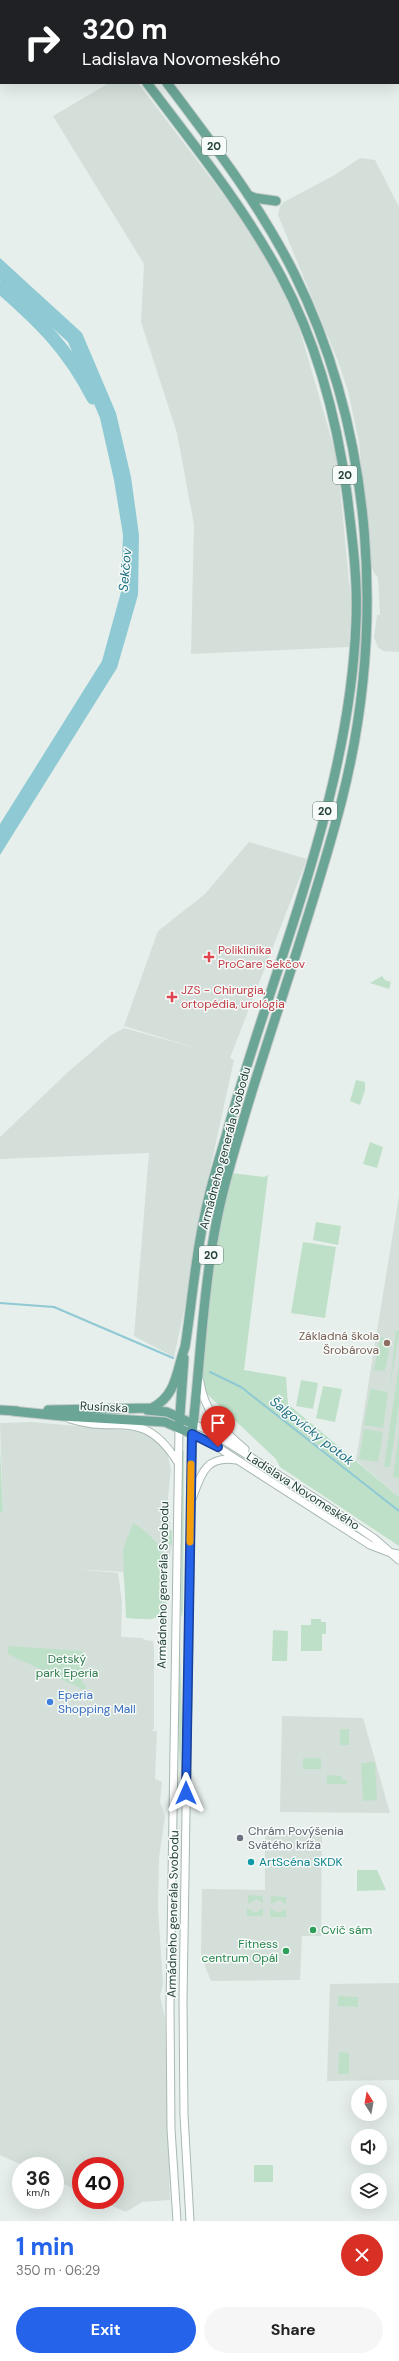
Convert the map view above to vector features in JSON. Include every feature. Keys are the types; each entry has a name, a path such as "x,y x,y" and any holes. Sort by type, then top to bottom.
{"main road":[{"name":"Armádneho generála Svobodu","path":"139,1409 152,1408 160,1404 170,1394 185,1347 205,1212 233,1111 328,800 345,723 356,621 354,558 344,468 325,386 309,339 282,278 246,217 148,84"},
{"name":"20","path":"168,84 248,195"},
{"name":"Armádneho generála Svobodu","path":"192,1434 214,1234 236,1143 341,803 358,723 366,638 363,527 348,426 339,387 318,326 304,296 282,250 248,195"},
{"path":"248,195 255,198 276,201"},
{"path":"179,1428 185,1347"},
{"path":"139,1409 167,1412 194,1424"},
{"name":"Rusínska","path":"12,1411 139,1409"},
{"name":"Rusínska","path":"0,1410 62,1416 164,1422 192,1434"}],"street":[{"path":"198,1370 201,1391 216,1421 228,1435 276,1472"},
{"path":"62,1416 79,1422 131,1425 152,1432 164,1442 177,1461"},
{"name":"Ladislava Novomeského","path":"194,1424 208,1430 276,1472 375,1540 399,1560"},
{"name":"Armádneho generála Svobodu","path":"177,2221 171,2129 170,2008 177,1461 179,1428"},
{"name":"Ladislava Novomeského","path":"192,1434 208,1441 325,1518 370,1545 388,1552"},
{"name":"Armádneho generála Svobodu","path":"190,2221 184,2115 183,2001 192,1434"},
{"path":"190,1505 199,1479 210,1464 219,1459 238,1460"},
{"path":"388,1552 399,1554"}],"shaded area":[{"path":"107,84 139,84 239,215 272,266 299,327 337,458 351,601 349,647 191,654 194,525 177,433 141,322 144,264 53,116"},
{"path":"360,158 375,160 399,207 399,652 383,651 378,647 374,637 377,615 380,615 378,577 374,573 370,562 359,442 348,391 338,361 278,215 280,206 284,202 333,176"},
{"path":"249,842 307,859 230,1058 234,1060 198,1224 188,1293 174,1357 134,1336 149,1153 0,1159 0,1137 67,1073 110,1036 124,1028 203,1050 124,1026 158,931 205,894"},
{"name":"Základná škola Šrobárova","path":"399,1196 399,1497 356,1460"},
{"path":"32,1422 143,1432 155,1438 167,1453 171,1469 168,1498 172,1545 167,1568 166,1608 126,1603 123,1572 76,1569 118,1573 122,1601 121,1637 143,1638 144,1640 153,1641 154,1650 154,1729 151,1731 157,1731 155,1779 162,1782 160,1802 165,1816 159,1858 158,1909 163,1984 160,1996 165,2018 170,2200 142,2202 126,2212 119,2209 124,2209 124,2157 72,2157 72,2188 64,2184 64,2157 12,2157 12,2160 0,2155 0,1512 3,1512 0,1423"},
{"path":"282,1716 363,1718 390,1813 280,1812"},
{"path":"265,1833 322,1835 321,1936 302,1936 300,1980 211,1981 201,1956 202,1889 265,1890"},
{"path":"399,1983 399,2080 327,2081 330,1984"}],"green space":[{"path":"382,976 385,980 391,982 389,989 370,983"},
{"path":"356,1080 365,1082 365,1090 360,1105 350,1101"},
{"path":"370,1142 383,1147 377,1168 363,1164"},
{"path":"231,1173 264,1177 268,1175 244,1370 286,1377 288,1404 399,1497 399,1546 280,1467 276,1459 207,1394 199,1364 220,1209"},
{"path":"316,1222 341,1226 338,1245 313,1240"},
{"path":"303,1242 336,1247 325,1318 291,1313"},
{"path":"396,1330 399,1331 399,1334 390,1386"},
{"path":"380,1337 391,1339 385,1371 374,1370"},
{"path":"399,1364 399,1405 390,1467 384,1467"},
{"path":"301,1380 318,1383 313,1409 296,1406"},
{"path":"323,1386 342,1389 335,1422 316,1418"},
{"path":"370,1389 388,1392 383,1428 364,1425"},
{"path":"364,1429 383,1432 378,1462 359,1459"},
{"path":"399,1434 399,1478 393,1477"},
{"path":"0,1448 3,1512 0,1512"},
{"path":"182,1451 184,1451 183,1612 181,1618"},
{"path":"133,1523 153,1539 162,1551 168,1575 168,1595 164,1612 160,1616 152,1619 126,1618 123,1549"},
{"path":"172,1530 172,1545 168,1543 167,1533"},
{"path":"311,1619 321,1619 321,1622 326,1622 326,1634 322,1634 322,1651 301,1651 301,1625 311,1625"},
{"path":"273,1630 288,1631 287,1661 272,1661"},
{"path":"180,1644 182,1722 180,1775 178,1720"},
{"name":"Detský park Eperia","path":"8,1646 83,1651 82,1682 86,1685 86,1691 8,1654"},
{"path":"340,1729 349,1729 349,1745 340,1745"},
{"path":"303,1758 321,1758 321,1769 303,1769"},
{"path":"375,1762 377,1800 363,1801 361,1763"},
{"path":"327,1775 342,1776 342,1780 347,1780 347,1784 327,1784"},
{"path":"357,1870 377,1870 386,1890 357,1891"},
{"path":"248,1895 263,1896 263,1904 257,1899 248,1904"},
{"path":"271,1896 286,1897 286,1905 280,1900 271,1904"},
{"path":"247,1908 255,1913 263,1908 263,1916 247,1916"},
{"path":"270,1908 278,1913 286,1909 286,1917 270,1917"},
{"path":"338,1996 358,1997 358,2007 338,2006"},
{"path":"339,2052 349,2053 349,2074 338,2074"},
{"path":"254,2165 273,2165 273,2182 254,2182"}],"water":[{"path":"0,258 82,333 116,413 131,477 139,535 138,595 117,668 0,855 0,824 102,661 121,592 123,535 114,480 100,418 68,342 0,280"}],"waterway":[{"name":"Sekčov","path":"0,287 41,325 63,351 74,365 93,398"},
{"name":"Šalgovícky potok","path":"0,1303 54,1307 173,1358"},
{"name":"Šalgovícky potok","path":"210,1372 241,1387 399,1511"}],"slow traffic":[{"path":"190,1542 191,1464"}],"place":[{"name":"Poliklinika ProCare Sekčov","path":"209,957"},
{"name":"JZS - Chirurgia, ortopédia, urológia","path":"172,997"},
{"name":"Základná škola Šrobárova","path":"387,1343"},
{"name":"Eperia Shopping Mall","path":"50,1702"},
{"name":"Chrám Povýšenia Svätého kríža","path":"240,1838"},
{"name":"ArtScéna SKDK","path":"251,1862"},
{"name":"Cvič sám","path":"313,1930"},
{"name":"Fitness centrum Opál","path":"286,1951"}],"route":[{"path":"186,1793 192,1434 218,1447"}]}
